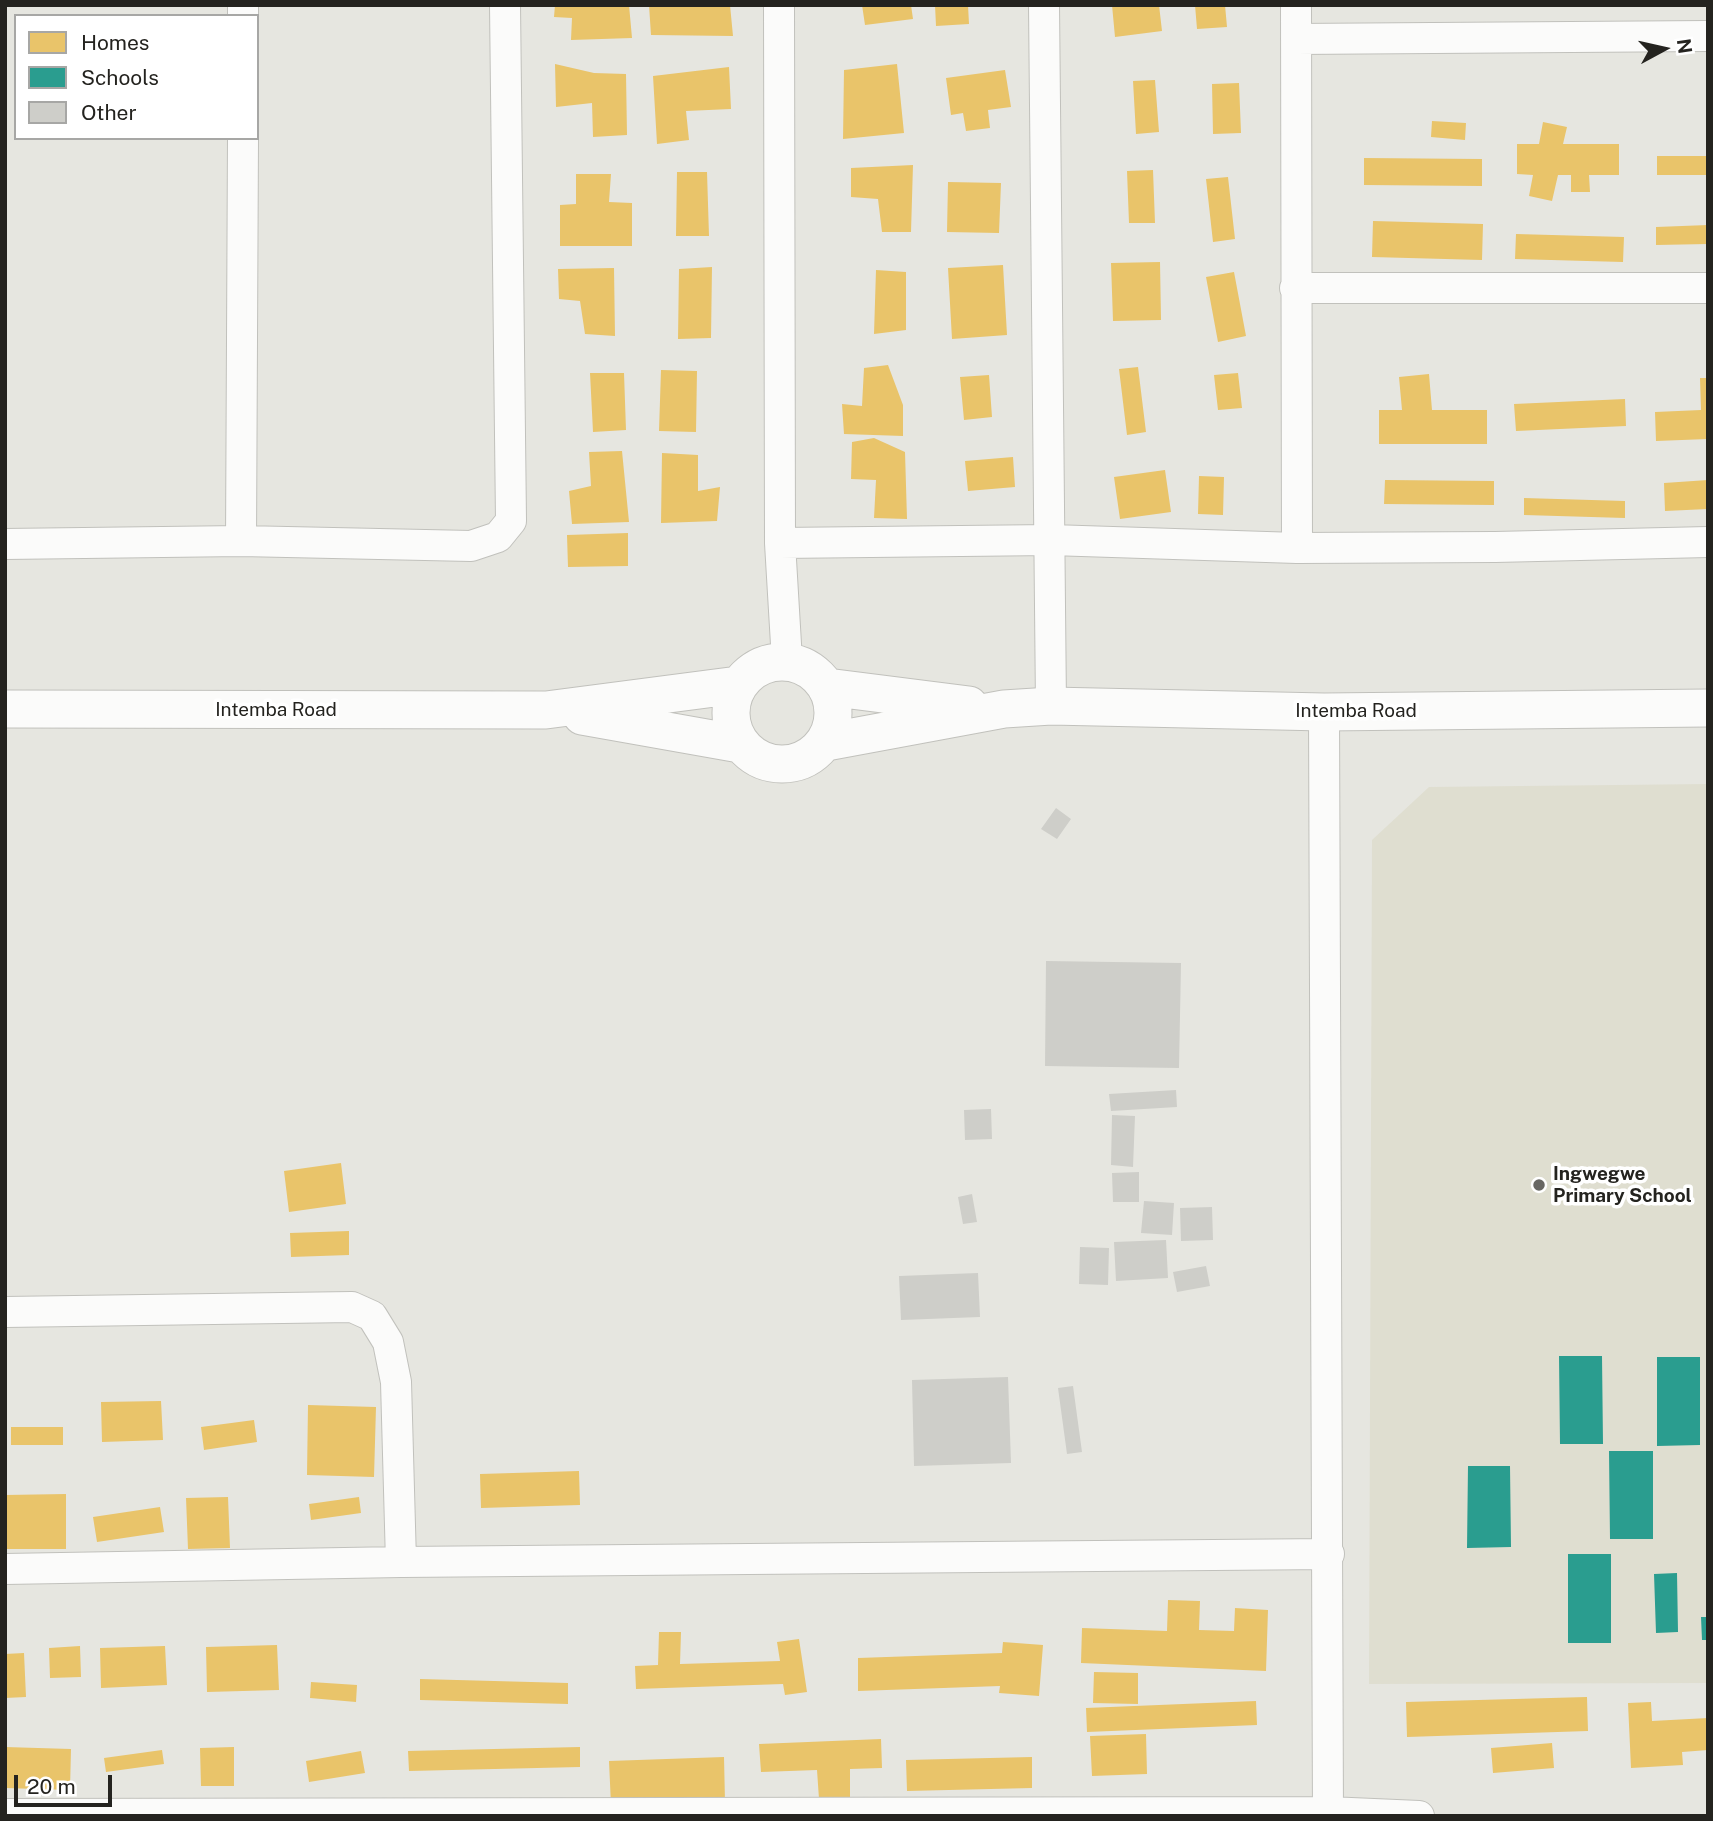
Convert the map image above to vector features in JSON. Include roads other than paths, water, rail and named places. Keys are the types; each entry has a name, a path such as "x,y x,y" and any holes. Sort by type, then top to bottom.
{"street":[{"path":"5,544 241,541 471,547 498,537 511,521 505,5"},
{"path":"779,5 780,543 787,661"},
{"path":"1044,5 1051,705"},
{"path":"1296,5 1297,548"},
{"path":"1296,39 1708,36"},
{"path":"241,541 243,140"},
{"path":"1295,288 1708,288"},
{"path":"780,543 1051,540 1297,548 1708,542"},
{"path":"740,744 730,715 738,685 759,666 787,661 811,669 827,687 835,715 826,742"},
{"path":"546,710 738,685"},
{"path":"827,687 1004,709"},
{"name":"Intemba Road","path":"1004,709 1051,705 1324,712 1708,708"},
{"name":"Intemba Road","path":"5,709 546,710"},
{"path":"546,710 740,744 766,764 800,763 826,742 1004,709"},
{"path":"1324,712 1328,1814"},
{"path":"5,1312 352,1307 372,1315 388,1342 396,1382 401,1562"},
{"path":"5,1569 401,1562 1329,1554"},
{"path":"5,1814 1419,1816"}],"place":[{"name":"Ingwegwe Primary School","path":"1539,1185"}]}
